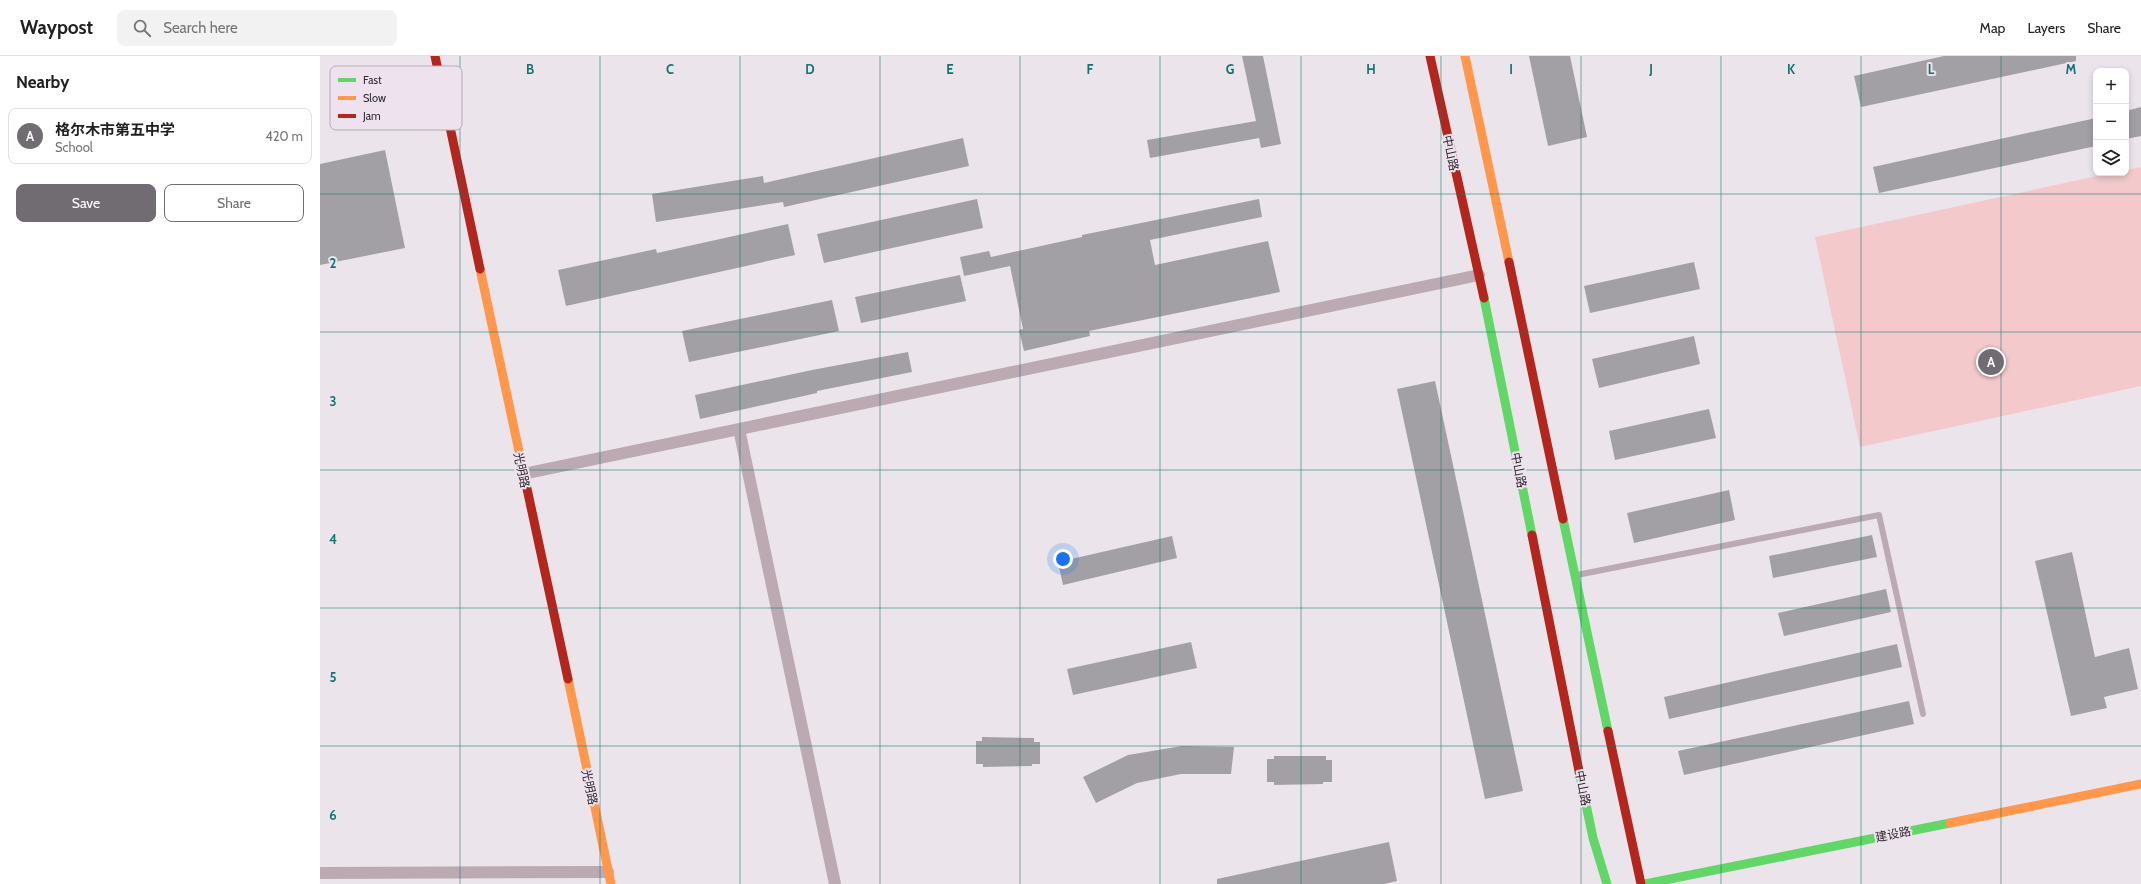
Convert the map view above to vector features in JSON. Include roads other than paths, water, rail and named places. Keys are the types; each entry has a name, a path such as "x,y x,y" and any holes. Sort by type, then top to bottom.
{"main road":[{"name":"光明路","path":"435,56 437,66"},
{"name":"中山路","path":"1430,56 1479,275 1593,838 1607,884"},
{"path":"1465,56 1641,884"},
{"name":"光明路","path":"451,130 611,884"},
{"name":"建设路","path":"1645,884 2141,784"}],"street":[{"path":"523,474 1479,275"},
{"path":"739,429 834,884"},
{"path":"320,873 608,872"}],"lane":[{"path":"1576,575 1879,515 1923,714"}],"place":[{"name":"格尔木市第五中学","path":"1991,362"}]}
